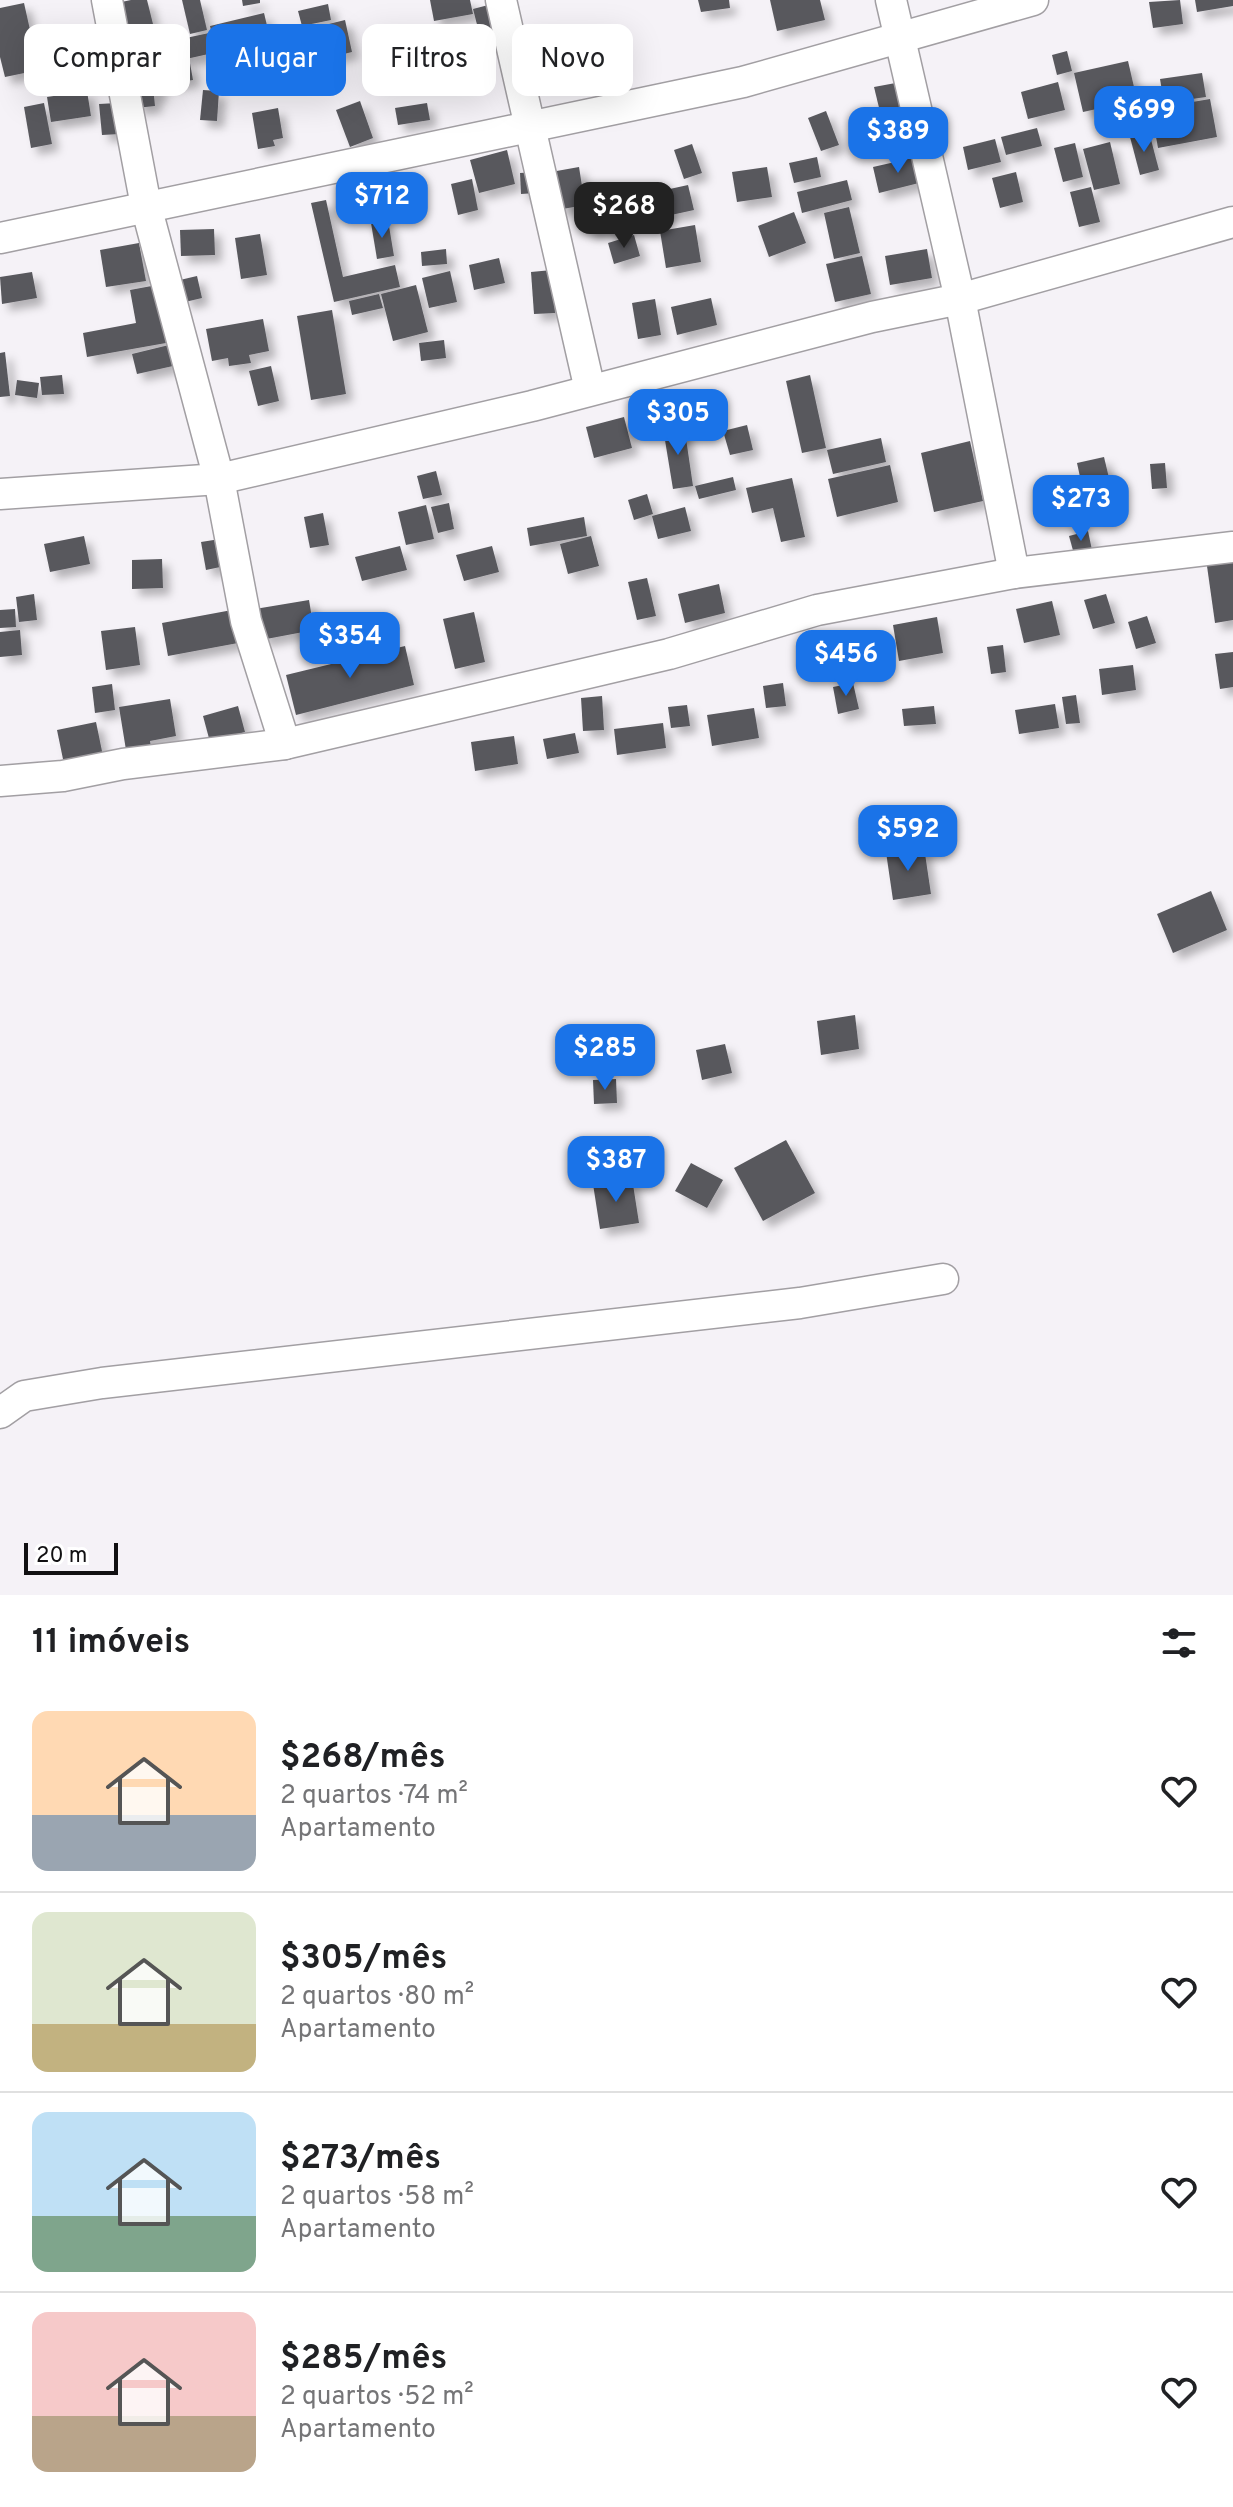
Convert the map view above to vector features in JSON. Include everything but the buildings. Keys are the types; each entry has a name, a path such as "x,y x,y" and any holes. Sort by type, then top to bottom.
{"street":[{"path":"107,0 146,206 219,479 246,621 285,744"},
{"path":"501,0 590,390"},
{"path":"891,0 960,299 1014,573"},
{"path":"0,238 743,82 900,35 1033,0"},
{"path":"0,494 219,479 590,390 872,317 960,299 1233,222"},
{"path":"0,781 63,776 123,764 285,744 669,654 817,610 1014,573 1233,547"},
{"path":"0,1413 24,1396 102,1383 800,1303 943,1279"}]}
